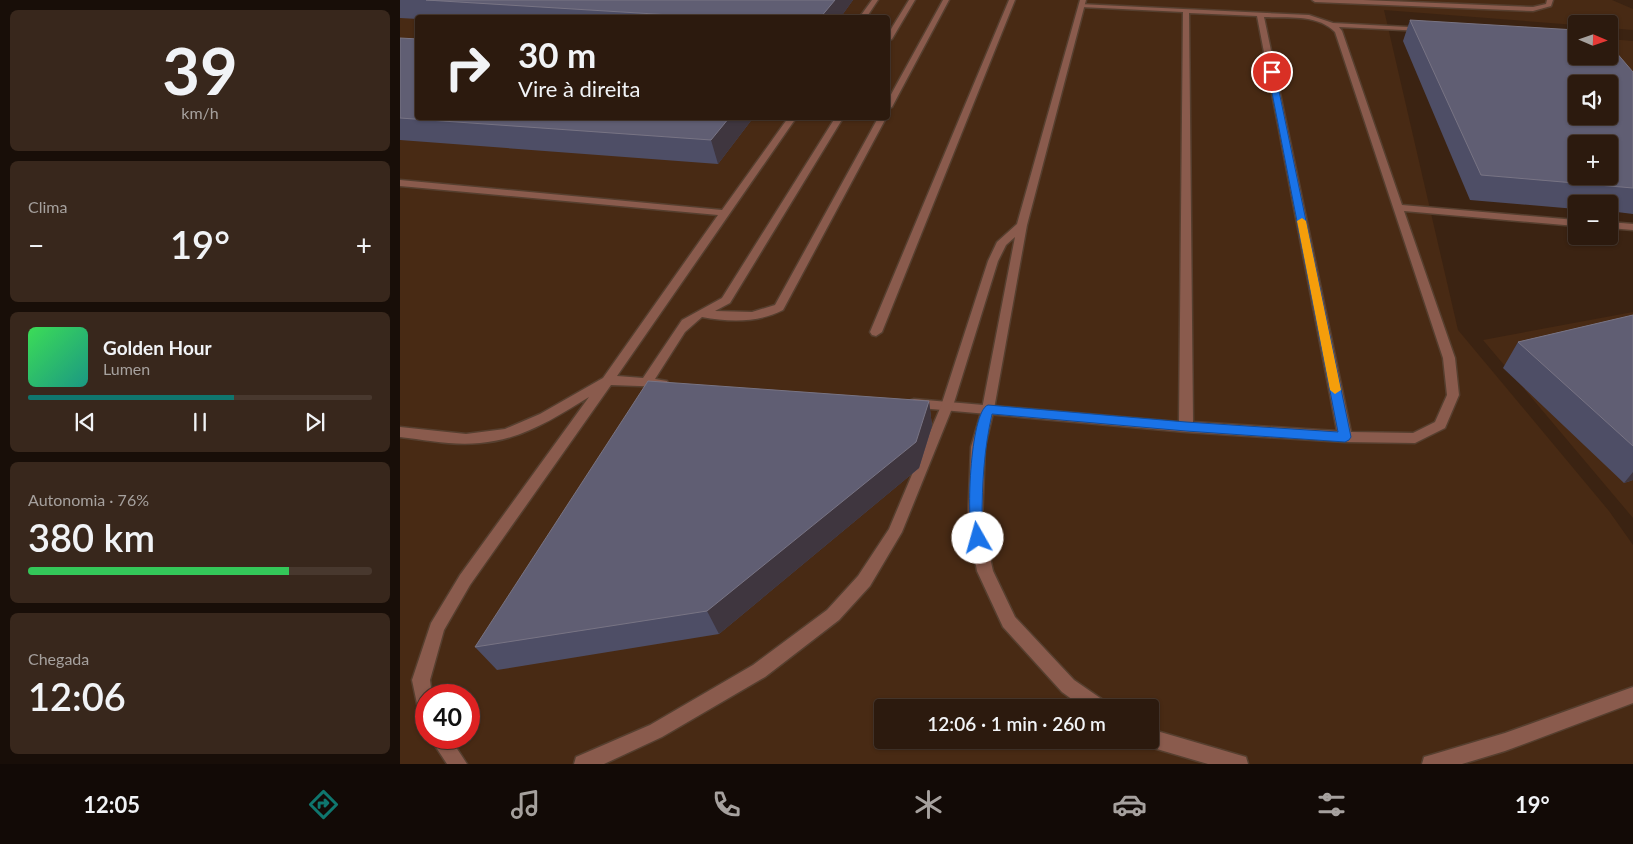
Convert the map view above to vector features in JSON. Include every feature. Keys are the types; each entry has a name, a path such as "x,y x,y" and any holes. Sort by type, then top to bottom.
{"street":[{"path":"864,15 875,0"},
{"path":"890,36 912,0"},
{"path":"890,103 946,0"},
{"path":"876,332 1012,0"},
{"path":"1315,0 1533,9 1549,5 1550,0"},
{"path":"1087,699 1068,686 1009,622 985,571 975,522 978,447 988,409 1022,225 1082,3 1186,11 1309,17 1334,25 1430,29"},
{"path":"1186,11 1186,426"},
{"path":"1260,14 1345,437"},
{"path":"898,402 1345,437 1415,438 1440,424 1453,395 1449,358 1338,31 1334,25"},
{"path":"422,684 421,680 436,628 465,580 791,120"},
{"path":"647,382 686,323 700,314 716,308 726,300 838,120"},
{"path":"700,314 755,317 769,314 779,307 881,120"},
{"path":"400,182 725,213"},
{"path":"1398,208 1568,221"},
{"path":"583,764 656,731 759,671 833,615 864,581 895,532 947,406 993,261 1001,244 1022,225"},
{"path":"1618,226 1633,227"},
{"path":"400,432 470,438 505,434 533,424 608,380 676,385"},
{"path":"1432,764 1505,742 1633,695"},
{"path":"1159,741 1239,764"},
{"path":"447,749 458,764"}],"shaded area":[{"path":"400,0 1612,0 1633,9 1633,30 1618,29 1618,15 1568,15 1568,24 1384,10 1458,330 1609,511 1633,545 1633,764 400,764"},
{"path":"1618,40 1633,41 1633,95 1615,65 1618,65"},
{"path":"1633,312 1633,518 1483,340"}],"building":[{"path":"426,0 835,0 822,15 671,15"},
{"path":"1410,20 1568,30 1568,65 1618,65 1618,54 1633,72 1633,188 1598,185 1618,185 1618,135 1568,135 1568,182 1481,175"},
{"path":"400,38 415,39 415,119 400,118"},
{"path":"428,120 727,120 711,140"},
{"path":"1633,315 1633,446 1518,342"},
{"path":"648,381 929,401 916,442 707,611 475,647"}],"slow traffic":[{"path":"1302,221 1335,390"}],"route":[{"path":"978,538 975,522 978,447 988,409 1345,437 1272,72"}]}
